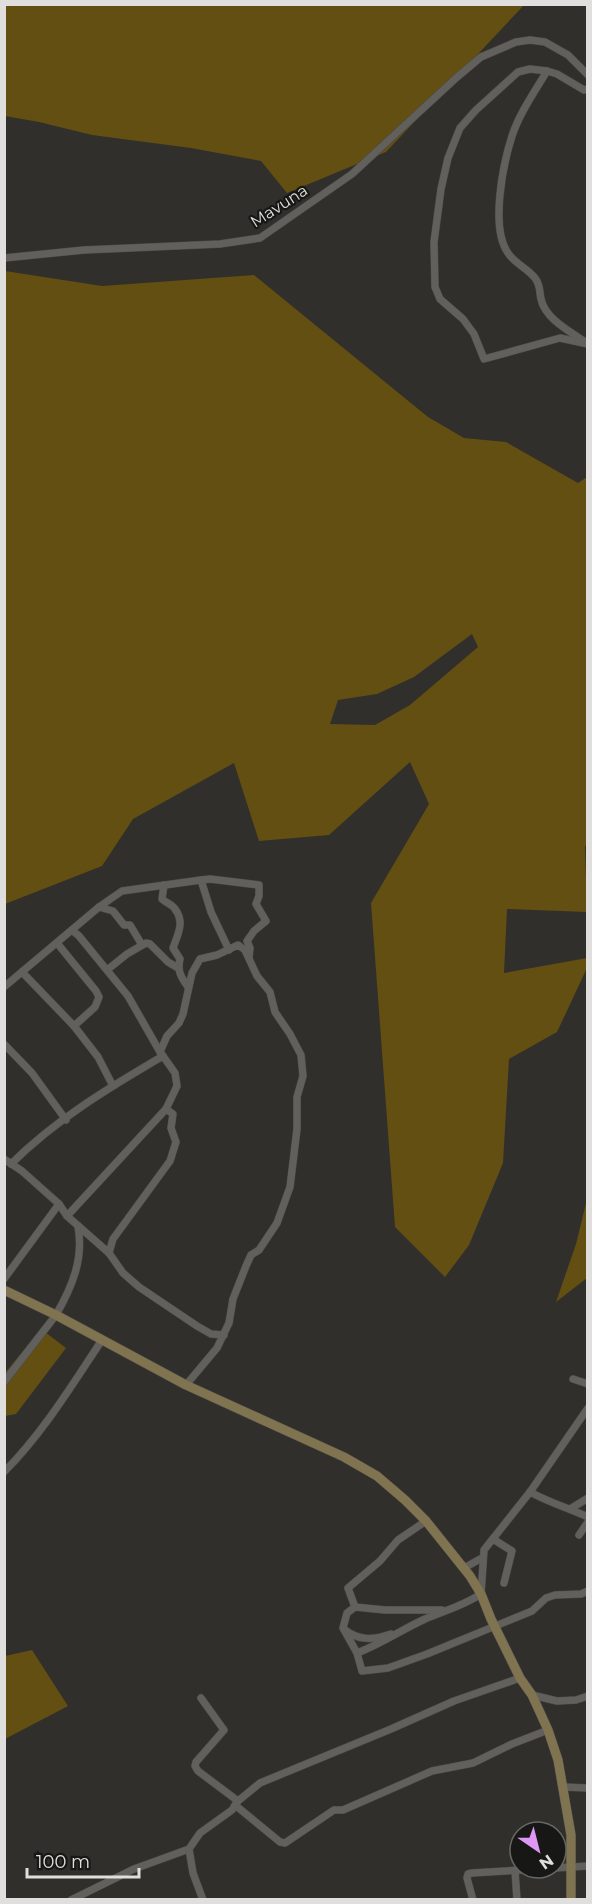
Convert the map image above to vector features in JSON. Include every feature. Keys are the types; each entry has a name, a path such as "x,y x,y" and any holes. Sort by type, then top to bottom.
{"street":[{"name":"Mavuna","path":"4,258 84,250 220,244 260,238 352,174 482,57 516,42 530,40 545,42 568,55 588,75"},
{"path":"588,89 584,90 557,74 530,69 518,72 482,104 460,128 448,158 441,189 434,242 435,287 440,299 463,318 474,334 485,359 560,338 588,344"},
{"path":"547,71 512,134 501,181 499,222 503,244 508,254 535,278 541,287 541,300 548,314 588,344"},
{"path":"4,987 99,907 122,891 210,879 259,885 256,904 266,921 254,931 247,941 250,948 249,962"},
{"path":"201,880 211,912 229,950"},
{"path":"164,885 162,899 172,905 180,920 181,927 173,948 180,959 178,968"},
{"path":"99,907 113,911 124,925 130,925 142,945"},
{"path":"67,1216 166,1109 177,1086 175,1073 128,996 72,930"},
{"path":"57,943 99,997 95,1007 74,1026"},
{"path":"107,970 146,943 178,968 188,987"},
{"path":"186,1385 217,1348 224,1335 229,1323 233,1299 251,1255 259,1250 277,1223 290,1187 297,1129 297,1097 303,1076 301,1055 291,1034 275,1012 270,992 249,962 245,950 238,945 200,959 192,973 183,1014 179,1023 167,1036 162,1054 8,1161 59,1204 67,1216 109,1253 123,1273 139,1287 211,1334 224,1335"},
{"path":"22,972 74,1026 98,1057 114,1086"},
{"path":"4,1044 32,1072 66,1119"},
{"path":"109,1253 113,1239 171,1161 176,1142 171,1128 173,1114 166,1109"},
{"path":"4,1279 59,1204"},
{"path":"4,1382 56,1315 78,1267 81,1250 78,1227"},
{"path":"4,1290 56,1315 186,1385 344,1456 377,1476 426,1521 464,1568 481,1594 520,1678 532,1695 548,1730 558,1760 571,1835 571,1899"},
{"path":"4,1472 32,1440 102,1341"},
{"path":"573,1379 588,1384"},
{"path":"481,1594 484,1550 530,1492 588,1408"},
{"path":"530,1492 548,1502 588,1517"},
{"path":"570,1509 588,1498"},
{"path":"355,1607 348,1588 380,1561 398,1540 426,1521"},
{"path":"579,1535 588,1522"},
{"path":"493,1539 512,1551 504,1583"},
{"path":"464,1568 482,1558"},
{"path":"447,1610 384,1610 355,1607 347,1613 343,1628 357,1653 362,1671 388,1668 532,1611 546,1598 555,1595 582,1594 588,1591"},
{"path":"357,1653 481,1594"},
{"path":"343,1628 354,1637 366,1639 383,1637 406,1629"},
{"path":"71,1899 134,1869 189,1849 200,1833 231,1810 249,1790 269,1779 391,1730 454,1701 520,1678"},
{"path":"532,1695 557,1701 576,1700 588,1696"},
{"path":"201,1698 224,1730 195,1766 280,1842 285,1843 334,1810 342,1810 432,1771 473,1763 548,1730"},
{"path":"563,1787 588,1788"},
{"path":"189,1849 193,1873 203,1899"},
{"path":"568,1867 588,1866"},
{"path":"473,1899 468,1874 508,1871"},
{"path":"516,1880 517,1899"}],"shaded area":[{"path":"4,5 524,5 386,152 287,193 261,161 191,148 92,135 5,116"},
{"path":"5,271 102,286 254,275 428,417 464,438 506,442 578,483 587,477 588,845 585,846 587,912 507,909 504,973 587,958 587,968 557,1032 509,1059 503,1163 469,1245 445,1277 395,1227 371,903 429,804 410,762 329,835 259,841 234,763 133,819 102,866 5,904","holes":["472,634 478,647 410,705 375,725 330,724 338,700 377,694 414,677"]},
{"path":"587,1199 587,1278 556,1302 576,1244"},
{"path":"41,1329 66,1348 16,1414 5,1416 5,1373"},
{"path":"32,1650 68,1706 5,1739 5,1656"}]}
